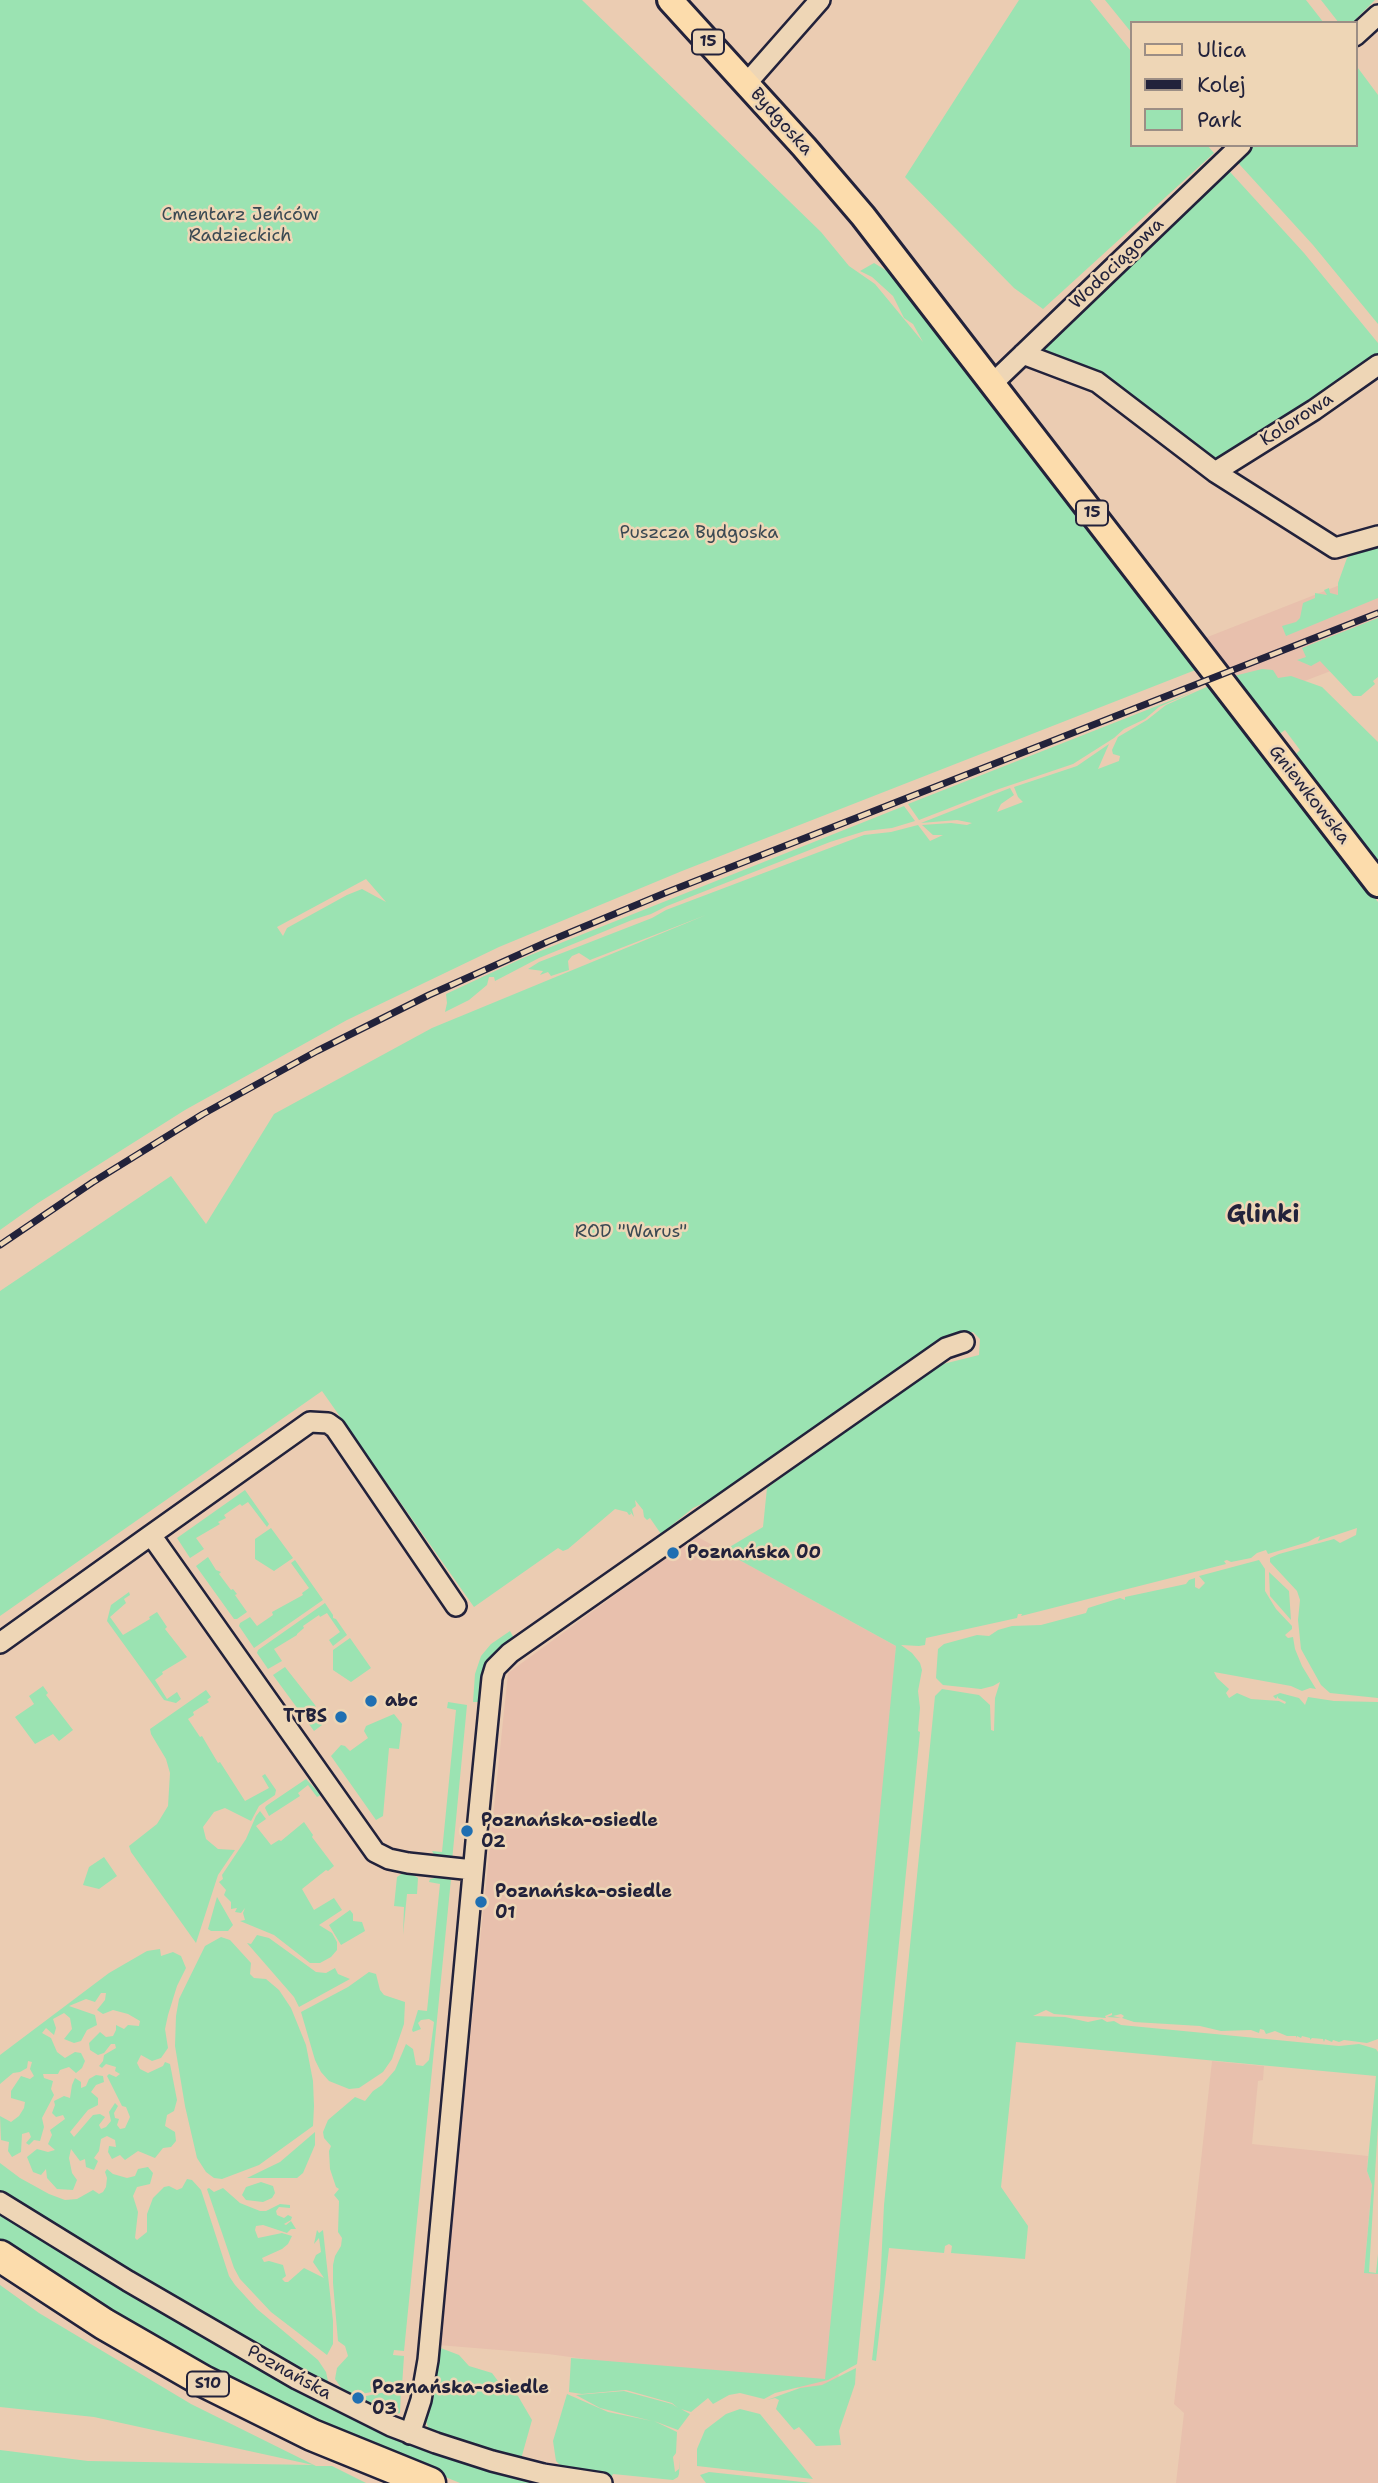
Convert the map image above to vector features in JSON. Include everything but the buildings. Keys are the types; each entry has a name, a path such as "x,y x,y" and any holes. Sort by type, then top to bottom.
{"highway":[{"name":"S10","path":"0,2256 104,2324 203,2381 312,2435 430,2483"}],"main road":[{"name":"Bydgoska","path":"670,0 804,147 887,246 993,383"},
{"name":"Gniewkowska","path":"993,383 1378,884"}],"street":[{"path":"746,84 820,0"},
{"path":"1357,34 1378,15"},
{"name":"Wodociągowa","path":"993,383 1239,147"},
{"path":"1023,354 1097,383 1215,472 1335,548 1378,536"},
{"name":"Kolorowa","path":"1215,472 1314,410 1378,365"},
{"path":"410,2434 421,2400 428,2360 492,1678 500,1661 946,1349 964,1342"},
{"path":"0,1643 310,1422 322,1421 335,1428 456,1606"},
{"path":"151,1535 375,1852 389,1859 408,1863 473,1870"},
{"name":"Poznańska","path":"0,2202 128,2281 297,2379 351,2407 410,2434 505,2464 543,2474 602,2483"}],"shaded area":[{"path":"1378,570 1378,653 1252,701 1205,638"},
{"path":"696,1536 896,1646 852,2236 837,2393 548,2354 438,2345 508,1673"},
{"path":"1212,2061 1264,2066 1263,2080 1258,2081 1252,2144 1368,2156 1367,2171 1372,2185 1364,2272 1378,2274 1378,2483 1176,2483 1184,2413 1174,2404"}],"green space":[{"name":"Puszcza Bydgoska","path":"0,0 582,0 821,232 849,266 875,284 923,342 913,324 904,318 893,296 872,277 860,271 874,263 892,274 1198,669 682,871 499,947 347,1020 185,1110 0,1230","holes":["366,879 386,902 362,889 287,928 283,936 277,927"]},
{"path":"1019,0 1090,0 1130,50 1130,147 1209,147 1214,153 1043,309 1014,288 905,177"},
{"path":"1105,0 1306,0 1322,21 1130,21 1130,31"},
{"path":"1321,0 1375,0 1354,21 1337,21"},
{"path":"1357,67 1378,95 1378,324 1313,245 1230,154 1237,147 1357,147"},
{"path":"1221,162 1304,253 1378,343 1378,360 1224,458 1205,458 1037,354"},
{"path":"1378,541 1378,598 1286,636 1282,626 1300,618 1303,603 1315,598 1315,593 1327,595 1324,590 1329,588 1330,593 1338,595 1338,583 1352,552"},
{"path":"1378,618 1378,677 1373,681 1375,684 1361,696 1353,696 1320,661 1311,666 1297,660 1306,657 1302,648"},
{"path":"1262,669 1273,670 1278,678 1291,676 1322,687 1378,742 1378,867 1294,756 1300,750 1285,730 1278,735 1234,676"},
{"name":"ROD \"Warus\"","path":"1211,685 1378,902 1378,1698 1330,1693 1321,1685 1301,1649 1298,1620 1300,1600 1297,1591 1270,1562 1270,1558 1279,1554 1334,1539 1340,1543 1356,1535 1357,1528 1318,1541 1320,1536 1268,1554 1266,1550 1251,1558 1231,1562 1227,1560 1224,1561 1226,1564 1021,1616 1022,1614 1018,1614 1017,1618 926,1638 925,1645 901,1645 912,1653 922,1670 918,1691 920,1732 857,2364 828,2380 775,2393 764,2399 740,2393 729,2395 713,2404 708,2398 691,2412 681,2409 690,2414 678,2430 654,2421 677,2432 676,2453 673,2457 675,2472 679,2469 680,2459 679,2474 673,2480 613,2474 611,2478 566,2471 556,2461 553,2441 567,2394 608,2412 652,2421 600,2408 576,2395 624,2391 678,2408 672,2403 626,2390 582,2394 569,2392 571,2358 825,2379 896,1646 723,1551 763,1527 767,1488 935,1366 979,1355 980,1339 973,1332 941,1338 781,1449 770,1461 712,1499 693,1508 661,1534 650,1518 647,1520 644,1517 643,1510 635,1500 636,1506 632,1509 634,1517 630,1511 629,1515 615,1509 568,1549 563,1551 558,1548 474,1607 322,1391 0,1616 0,1291 171,1176 206,1224 274,1114 432,1028 706,915 590,960 579,953 568,961 569,970 551,976 548,972 540,975 543,971 528,969 539,962 666,910 864,835 918,825 930,841 943,835 933,835 922,825 972,823 957,820 921,823 1010,788 1014,795 1001,804 997,812 1023,802 1014,787 1077,766 1109,744 1098,769 1119,761 1120,756 1113,754 1112,750 1118,737 1166,705"},
{"path":"1195,691 1159,707 1145,719 1124,729 1073,764 919,820 908,804"},
{"path":"904,806 915,821 892,828 865,831 830,842 539,958 495,981 494,977 489,977 487,985 469,1000 445,1012 446,994 523,958"},
{"path":"245,1490 269,1524 267,1527 248,1502 242,1506 240,1504 224,1515 226,1518 218,1522 220,1524 196,1538 204,1549 190,1558 177,1538"},
{"path":"271,1528 293,1558 274,1571 255,1559 255,1539"},
{"path":"208,1557 231,1590 237,1594 235,1595 247,1612 237,1619 234,1619 196,1566"},
{"path":"295,1560 323,1600 254,1648 239,1626 240,1623 250,1617 257,1626 273,1615 272,1612 303,1595 309,1588 291,1563"},
{"path":"1259,1560 1265,1569 1265,1591 1276,1609 1292,1626 1285,1635 1288,1638 1293,1637 1302,1666 1316,1689 1302,1691 1291,1686 1214,1672 1229,1689 1226,1693 1229,1698 1237,1693 1251,1699 1285,1704 1278,1696 1276,1699 1273,1696 1280,1693 1299,1698 1305,1705 1308,1697 1334,1701 1378,1702 1378,2039 1367,2043 1344,2040 1332,2042 1325,2039 1324,2042 1323,2039 1310,2040 1302,2036 1296,2038 1275,2031 1266,2034 1260,2029 1259,2033 1251,2030 1221,2031 1200,2026 1134,2022 1122,2018 1124,2016 1121,2014 1113,2016 1121,2018 1107,2017 1112,2013 1105,2016 1106,2018 1054,2014 1046,2010 1033,2016 1065,2017 1088,2022 1102,2019 1121,2025 1339,2046 1359,2044 1376,2049 1378,2125 1369,2272 1376,2273 1378,2254 1378,2274 1364,2273 1372,2185 1367,2171 1376,2076 1016,2042 1001,2187 1028,2226 1025,2259 951,2253 952,2246 949,2244 945,2246 944,2253 889,2248 876,2361 872,2360 880,2288 884,2205 935,1696 942,1689 979,1695 990,1705 991,1730 994,1731 995,1698 1000,1682 981,1689 943,1685 936,1678 938,1649 944,1644 977,1635 989,1636 1012,1626 1041,1625 1086,1613 1088,1608 1120,1598 1125,1600 1125,1597 1186,1584 1195,1578 1195,1587 1199,1589 1205,1583 1199,1576"},
{"path":"1269,1572 1289,1591 1291,1620 1270,1596"},
{"path":"129,1592 130,1595 124,1599 126,1603 110,1617 123,1635 157,1612 167,1627 165,1629 187,1657 162,1672 155,1680 167,1699 177,1692 181,1699 176,1703 164,1700 107,1621 111,1605"},
{"path":"325,1603 347,1635 333,1646 329,1640 340,1632 327,1613 320,1617 319,1615 303,1626 297,1635 274,1649 282,1661 268,1669 257,1653 258,1650"},
{"path":"510,1631 515,1640 482,1702 473,1702 475,1674 481,1656 491,1644"},
{"path":"350,1638 371,1668 351,1682 333,1670 333,1650"},
{"path":"285,1667 315,1705 318,1712 315,1715 322,1725 314,1731 273,1675"},
{"path":"43,1686 48,1693 46,1695 73,1730 59,1741 53,1734 35,1744 15,1717 34,1704 29,1696"},
{"path":"206,1690 211,1697 207,1700 209,1702 193,1712 194,1715 188,1719 218,1763 220,1762 245,1801 269,1788 262,1776 265,1774 276,1790 275,1795 259,1806 251,1821 225,1808 214,1812 203,1827 206,1839 218,1849 235,1850 218,1875 196,1943 129,1846 157,1824 168,1806 170,1773 166,1759 150,1729"},
{"path":"448,1702 467,1705 452,1861 436,1858 432,1851 442,1852 456,1710 447,1708"},
{"path":"394,1714 402,1724 399,1749 389,1748 383,1816 376,1820 331,1756 341,1745 350,1751 368,1738 364,1731 366,1726"},
{"path":"306,1779 321,1795 317,1797 308,1785 298,1793 300,1796 269,1816 266,1806"},
{"path":"260,1811 266,1819 256,1826 271,1845 281,1841 304,1822 334,1866 302,1889 314,1910 334,1898 342,1910 319,1925 332,1933 337,1942 337,1950 320,1963 310,1963 274,1935 240,1921 245,1920 245,1908 241,1913 235,1912 237,1908 231,1909 231,1902 224,1895 226,1890 219,1882 223,1879 222,1875 246,1839"},
{"path":"104,1857 117,1876 99,1889 83,1885 89,1867"},
{"path":"403,1873 418,1878 417,1894 407,1894 403,1935 404,1907 394,1906 397,1877"},
{"path":"430,1879 451,1879 404,2351 394,2350 393,2355 404,2356 402,2386 351,2396 344,2392 335,2379 337,2368 348,2356 345,2346 338,2341 333,2283 333,2265 342,2238 338,2232 339,2201 334,2195 339,2189 330,2169 331,2146 324,2138 323,2132 328,2120 355,2097 365,2101 382,2085 395,2070 406,2044 413,2049 416,2065 423,2066 429,2060 434,2022 429,2019 421,2020 418,2023 421,2029 412,2030 418,2010 427,2011 440,1884 429,1882"},
{"path":"217,1897 233,1925 228,1931 208,1929"},
{"path":"350,1910 353,1921 362,1922 365,1931 341,1945 329,1925"},
{"path":"257,1935 269,1938 316,1972 326,1973 335,1968 338,1974 350,1979 299,2007 294,1997 247,1943 251,1944"},
{"path":"221,1937 230,1940 251,1963 250,1974 254,1978 266,1979 279,1990 291,2008 306,2045 313,2081 314,2106 313,2126 259,2165 222,2179 214,2178 206,2172 197,2158 175,2046 179,1999 205,1946"},
{"path":"160,1949 161,1956 173,1952 181,1956 186,1968 168,2015 165,2029 168,2048 161,2058 152,2061 141,2055 137,2063 140,2069 148,2073 163,2066 165,2062 170,2064 177,2100 174,2111 167,2115 165,2126 175,2132 176,2141 171,2147 163,2148 155,2158 138,2151 125,2160 120,2155 112,2159 108,2152 109,2146 116,2147 115,2140 107,2136 101,2139 99,2151 94,2158 98,2161 94,2170 86,2167 85,2159 80,2161 71,2149 69,2158 72,2173 77,2180 73,2190 57,2189 47,2178 46,2169 41,2175 33,2172 27,2157 37,2149 48,2152 55,2150 48,2144 52,2135 50,2130 65,2119 63,2115 56,2117 52,2113 54,2101 64,2096 70,2098 75,2078 81,2082 81,2088 96,2075 103,2076 104,2082 96,2085 91,2092 98,2098 98,2105 88,2110 70,2132 74,2137 93,2115 100,2114 105,2117 99,2125 101,2129 106,2127 111,2121 109,2112 115,2103 118,2106 114,2113 115,2118 119,2119 117,2125 120,2129 125,2128 130,2117 107,2076 109,2074 116,2077 120,2074 115,2071 116,2067 106,2064 102,2068 99,2066 104,2055 116,2048 115,2044 111,2044 104,2053 98,2055 90,2050 89,2043 100,2032 106,2037 113,2036 116,2025 124,2029 128,2025 139,2026 140,2021 113,2010 103,2014 97,2010 105,2000 106,1993 101,1993 95,2002 86,1999 69,2006 95,2015 97,2025 87,2030 81,2041 74,2043 64,2039 72,2029 70,2018 64,2013 53,2019 56,2028 54,2035 46,2028 42,2033 51,2038 57,2052 65,2058 75,2052 81,2053 85,2061 76,2073 69,2067 60,2070 58,2074 43,2074 44,2078 53,2081 51,2089 54,2095 42,2118 44,2127 40,2141 34,2140 29,2145 26,2143 31,2137 29,2132 22,2134 21,2152 12,2157 8,2151 9,2142 1,2140 0,2116 11,2122 19,2116 25,2102 11,2098 11,2091 21,2076 30,2079 34,2076 30,2069 32,2062 28,2061 27,2068 13,2073 0,2084 0,2055 109,1973 147,1951"},
{"path":"369,1972 376,1974 384,1995 405,2002 404,2024 392,2059 383,2072 359,2088 349,2089 329,2081 321,2072 301,2012 348,1987"},
{"path":"315,2132 315,2145 303,2173 297,2178 247,2178 280,2162"},
{"path":"0,2163 20,2178 65,2200 77,2199 93,2190 99,2194 103,2192 107,2169 127,2178 135,2176 138,2169 148,2167 153,2173 150,2184 137,2187 133,2196 138,2212 137,2240 147,2232 147,2214 153,2198 164,2187 177,2190 182,2188 187,2179 192,2180 201,2190 229,2276 235,2285 257,2309 318,2360 328,2381 320,2385 0,2195"},
{"path":"261,2182 273,2186 275,2193 272,2198 263,2202 246,2200 242,2195 246,2187"},
{"path":"223,2188 240,2203 260,2211 280,2204 290,2205 290,2208 279,2207 277,2215 292,2217 284,2224 291,2221 296,2229 287,2233 263,2225 256,2226 255,2230 258,2238 282,2233 292,2236 282,2249 262,2258 264,2262 283,2265 286,2276 282,2279 285,2282 304,2268 324,2278 313,2262 321,2252 319,2238 314,2244 317,2230 319,2233 323,2230 333,2321 333,2344 327,2355 271,2312 240,2279 207,2189 214,2192"},
{"path":"0,2213 192,2330 332,2410 430,2452 492,2472 541,2483 460,2483 335,2432 168,2348 26,2260 0,2241"},
{"path":"0,2285 39,2313 191,2404 316,2466 332,2466 366,2483 0,2483 0,2450 88,2461 313,2465 94,2417 0,2407"},
{"path":"438,2347 459,2355 469,2366 492,2373 501,2385 518,2396 532,2420 521,2459 429,2430 425,2419 433,2389"},
{"path":"856,2368 855,2384 839,2431 841,2445 816,2446 799,2427 794,2430 776,2409 779,2400 767,2400 800,2388 822,2385"},
{"path":"401,2389 400,2413 393,2415 391,2419 356,2398"},
{"path":"740,2409 760,2414 813,2479 697,2466 697,2449 705,2430 726,2414"},
{"path":"709,2472 812,2483 706,2483 700,2475"}],"railway":[{"path":"0,1245 93,1182 203,1114 317,1051 429,995 665,893 1378,613"}],"place":[{"name":"Poznańska 00","path":"673,1553"},
{"name":"abc","path":"371,1701"},
{"name":"TTBS","path":"341,1717"},
{"name":"Poznańska-osiedle 02","path":"467,1831"},
{"name":"Poznańska-osiedle 01","path":"481,1902"},
{"name":"Poznańska-osiedle 03","path":"358,2398"}],"district":[{"name":"Glinki","path":"1263,1216"}],"park label":[{"name":"Cmentarz Jeńców Radzieckich","path":"240,225"}]}
